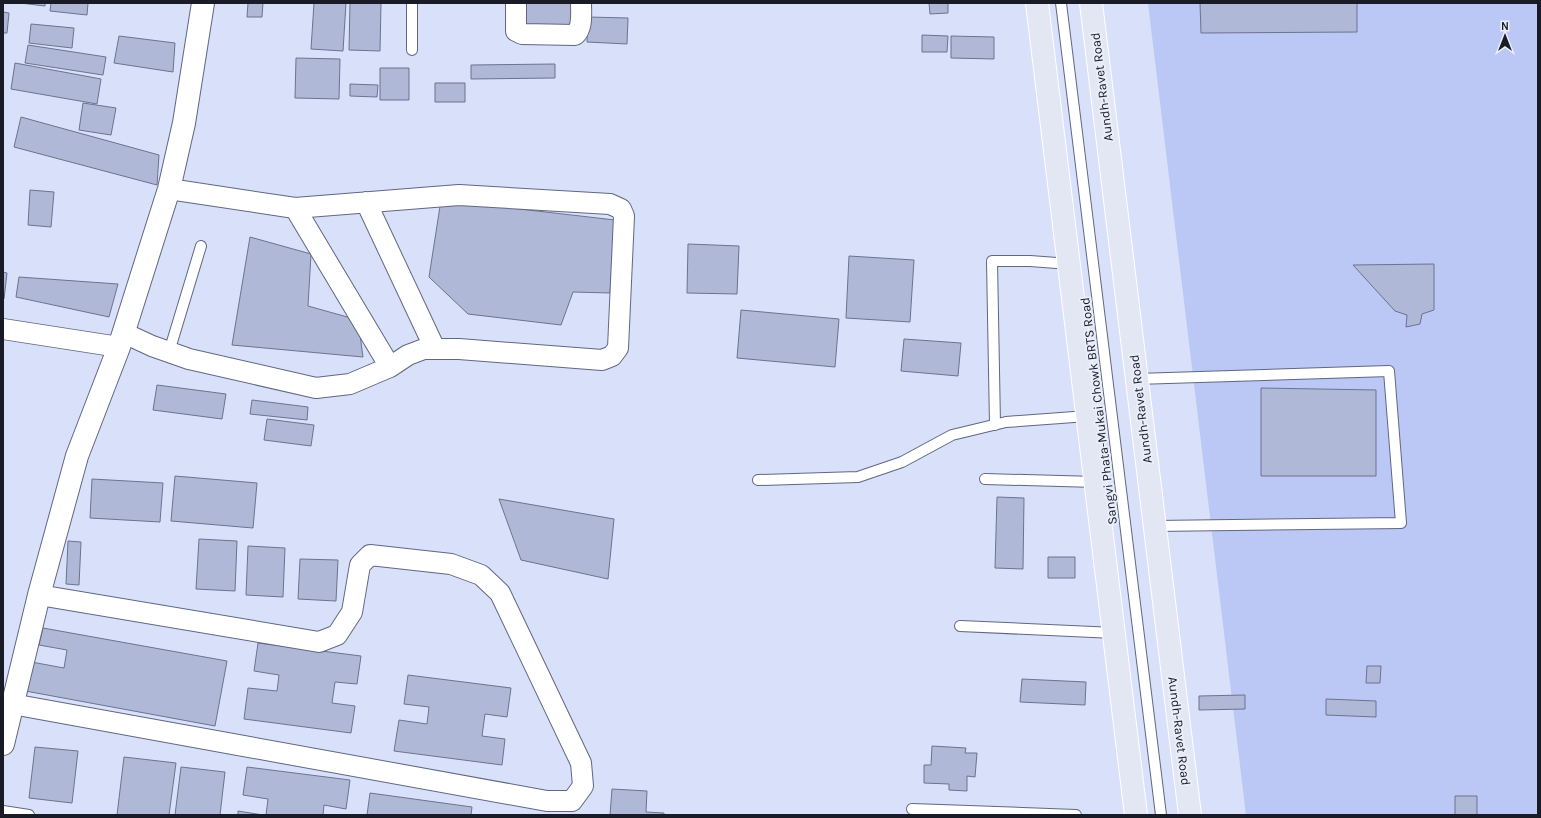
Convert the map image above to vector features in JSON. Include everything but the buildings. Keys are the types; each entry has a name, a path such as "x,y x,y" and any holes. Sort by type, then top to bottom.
{"main road":[{"path":"1037,3 1136,815"},
{"name":"Aundh-Ravet Road","path":"1091,3 1190,815"}],"street":[{"path":"3,744 39,595 77,456 122,340 169,189 184,123 203,3"},
{"path":"516,3 516,31 522,34 575,35 579,32 581,3"},
{"path":"3,329 122,340 169,352 189,359 316,388 350,384 390,367 408,355 424,349 602,360 612,356 618,348 624,216 621,209 610,204 459,195 295,208 169,189"},
{"path":"366,202 435,349"},
{"path":"295,208 390,367"},
{"path":"12,704 547,801 572,800 583,786 581,763 500,593 481,575 451,564 370,556 360,565 352,612 337,635 319,642 39,595"}],"lane":[{"path":"412,3 412,50"},
{"name":"Sangvi Phata-Mukai Chowk BRTS Road","path":"1061,3 1161,815"},
{"path":"169,352 201,246"},
{"path":"995,425 992,261 1030,261 1070,264"},
{"path":"1136,378 1389,371 1401,523 1154,526"},
{"path":"758,480 858,477 902,462 952,435 1006,422 1088,416"},
{"path":"986,479 1096,482"},
{"path":"960,626 1115,633"},
{"path":"912,809 1076,815"},
{"path":"3,811 29,815"}],"shaded area":[{"path":"1148,3 1538,3 1538,815 1246,815"}]}
